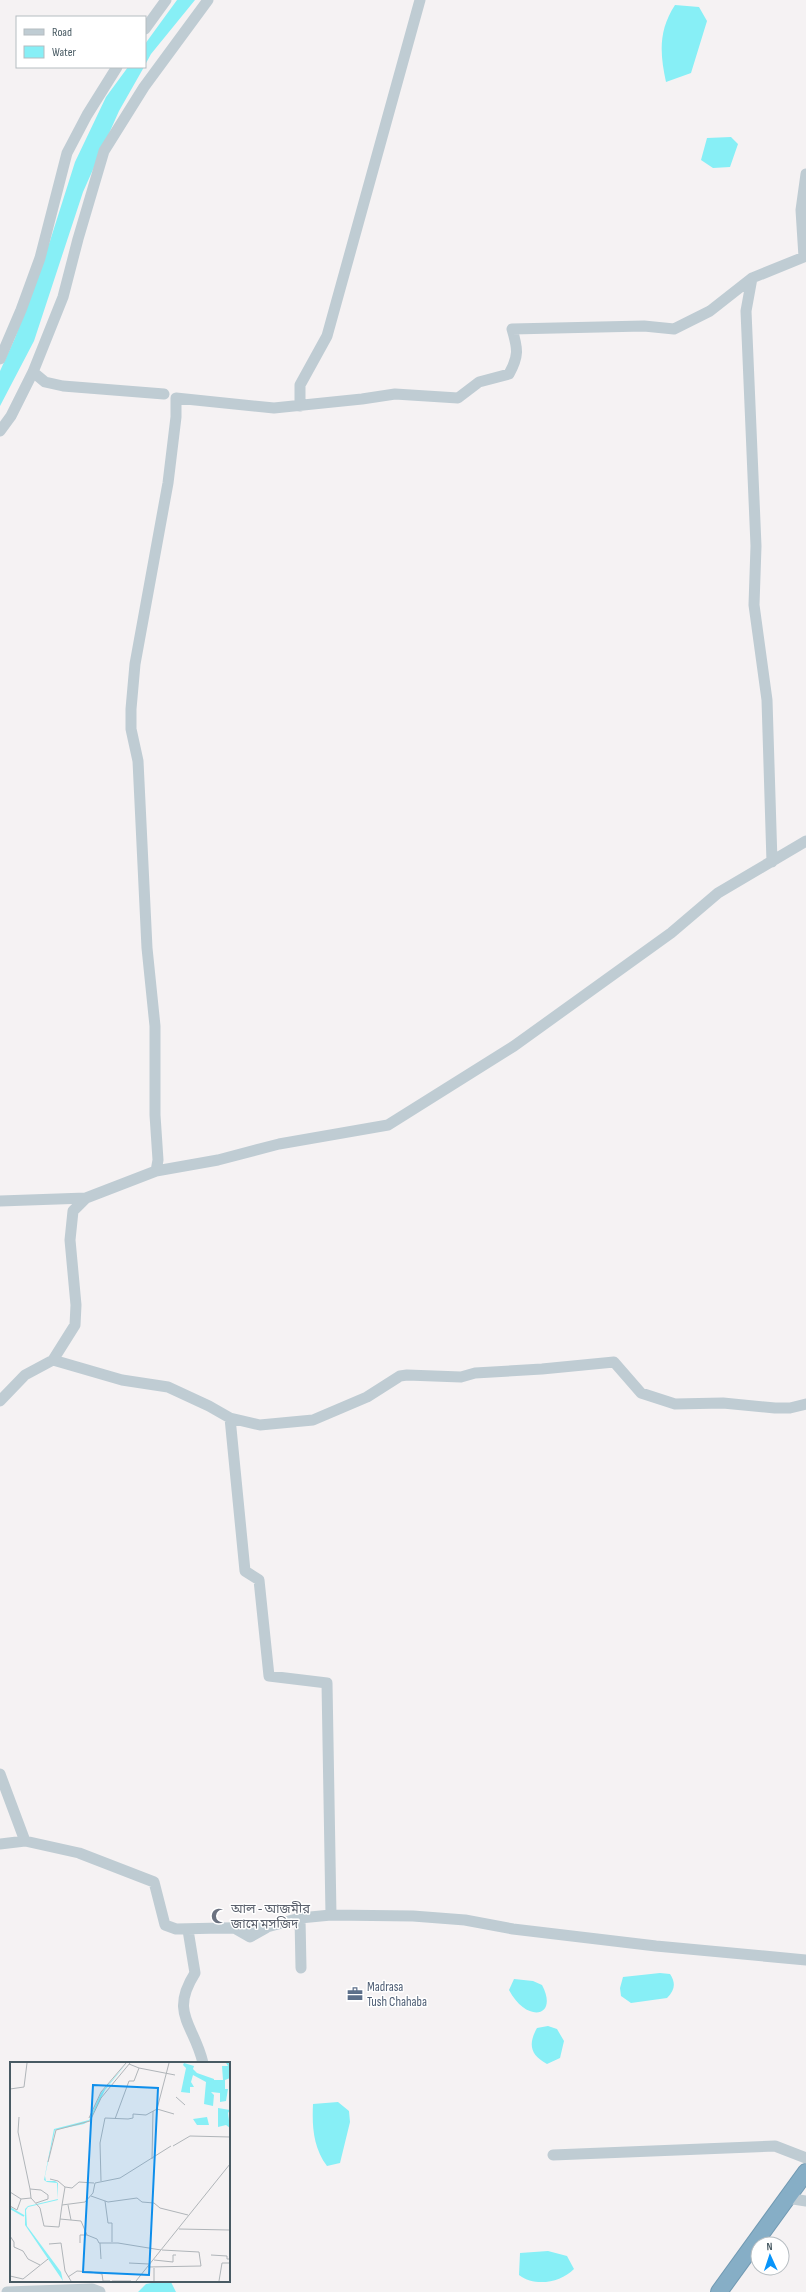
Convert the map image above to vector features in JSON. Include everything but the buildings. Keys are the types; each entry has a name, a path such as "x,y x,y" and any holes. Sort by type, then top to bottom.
{"highway":[{"path":"720,2292 806,2172"}],"street":[{"path":"146,28 166,0"},
{"path":"0,432 11,416 33,372 63,297 78,239 104,151 144,87 208,0"},
{"path":"300,406 300,385 327,336 420,0"},
{"path":"0,359 22,310 40,258 67,153 87,115 116,68"},
{"path":"156,1171 158,1160 155,1115 155,1026 147,948 138,761 131,729 131,709 135,664 168,483 176,417 176,398 274,408 394,394 458,398 479,382 509,374 516,360 517,348 512,329 644,326 674,329 710,311 752,278 805,258 801,210 806,174"},
{"path":"752,278 746,311 756,546 754,605 767,700 772,862"},
{"path":"33,372 45,382 63,386 164,394"},
{"path":"0,1201 86,1198 156,1171 218,1160 279,1144 388,1125 514,1046 671,932 718,893 806,841"},
{"path":"0,1401 25,1375 53,1360 75,1325 76,1305 70,1240 73,1211 86,1198"},
{"path":"53,1360 122,1380 168,1387 209,1406 230,1418 260,1424 313,1420 367,1397 400,1376 461,1377 475,1373 542,1369 614,1362 642,1393 675,1404 723,1403 775,1408 790,1408 806,1404"},
{"path":"230,1418 245,1571 259,1580 269,1676 327,1683 331,1915"},
{"path":"0,1774 25,1841"},
{"path":"0,1844 25,1841 79,1853 154,1882 165,1925 176,1929 236,1929 267,1927 300,1918 331,1915 412,1916 465,1920 513,1930 806,1960"},
{"path":"300,1918 301,1968"},
{"path":"188,1930 195,1973 185,1988 184,2016 199,2044 203,2062"},
{"path":"553,2155 775,2146 806,2158"},
{"path":"787,2198 806,2201"},
{"path":"7,2292 92,2289 100,2292"}],"water":[{"path":"177,0 195,0 151,54 146,63 146,43"},
{"path":"675,5 699,7 707,21 691,73 666,82 662,62 663,33 669,15"},
{"path":"127,68 143,68 119,111 83,192 34,341 0,406 0,371 15,338 50,241 75,162 106,97"},
{"path":"731,137 738,144 730,167 713,168 701,160 707,138"},
{"path":"660,1973 670,1974 674,1983 672,1992 667,1998 631,2003 621,1996 620,1988 623,1977"},
{"path":"514,1979 533,1981 542,1985 547,2004 544,2010 532,2012 524,2008 516,2001 509,1990"},
{"path":"548,2026 557,2029 564,2041 560,2058 547,2064 541,2061 534,2053 532,2049 532,2039 537,2028"},
{"path":"338,2102 349,2111 350,2122 340,2163 327,2166 322,2159 314,2136 313,2104"},
{"path":"548,2251 567,2256 574,2269 562,2278 547,2282 532,2281 519,2275 520,2253"},
{"path":"171,2282 176,2292 138,2292 146,2284"}],"place":[{"name":"আল - আজমীর জামে মসজিদ","path":"219,1916"},
{"name":"Madrasa Tush Chahaba","path":"355,1994"}]}
